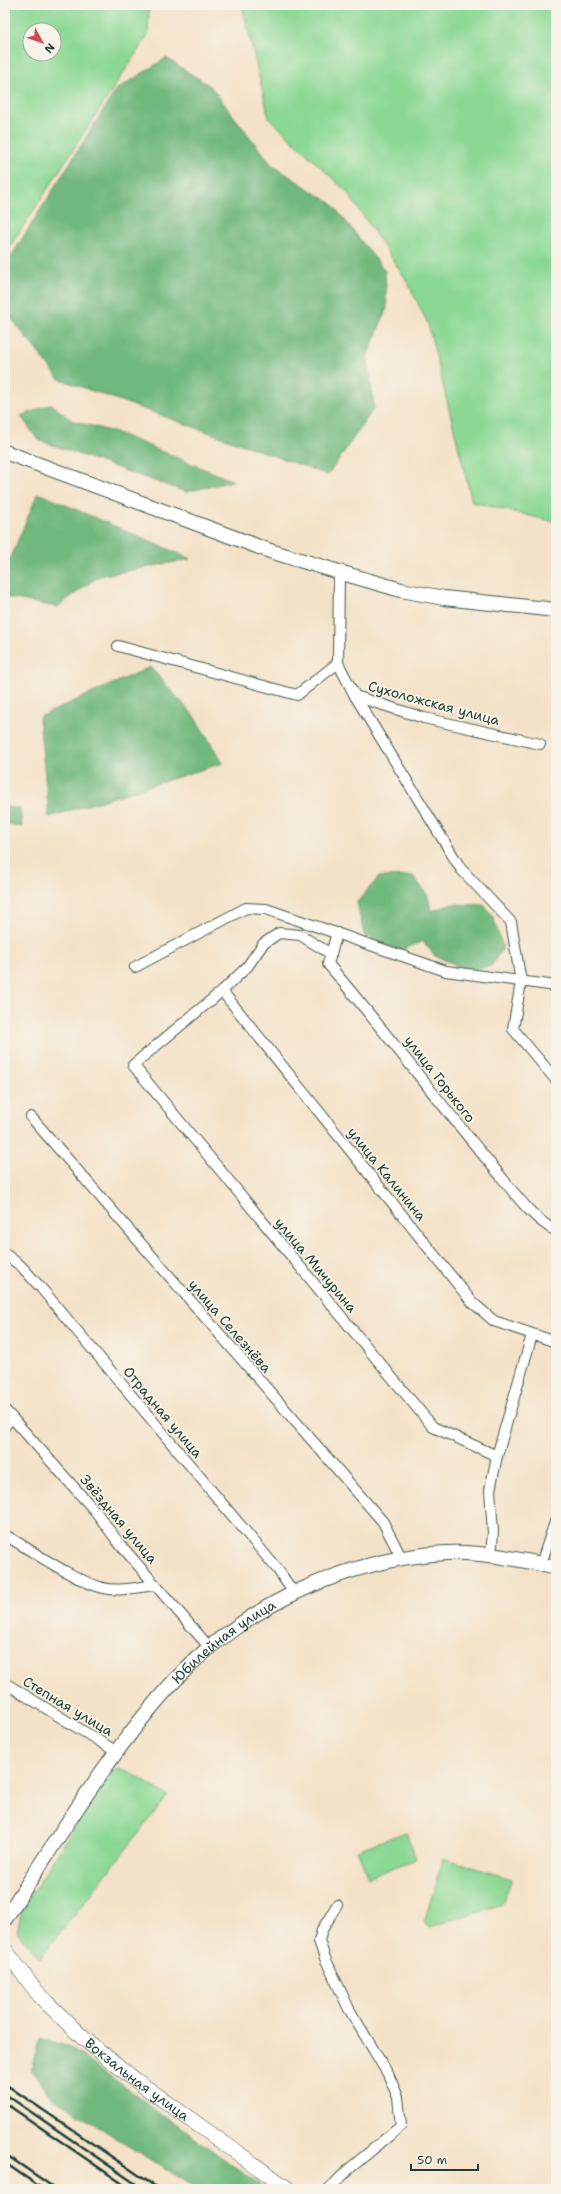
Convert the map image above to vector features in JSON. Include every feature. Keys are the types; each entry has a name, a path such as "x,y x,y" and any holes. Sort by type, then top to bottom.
{"main road":[{"name":"Вокзальная улица","path":"5,1950 40,1996 82,2036 134,2079 288,2189"}],"street":[{"path":"5,452 270,551 401,590 444,598 556,610"},
{"path":"118,646 297,695 338,663 339,572"},
{"name":"Сухоложская улица","path":"338,663 355,696 424,718 540,744"},
{"path":"355,696 461,869 511,922 521,982 513,1029 556,1080"},
{"path":"135,966 246,908 266,909 446,971 556,986"},
{"path":"222,991 247,967 264,944 279,933 300,935 331,954"},
{"name":"улица Горького","path":"337,933 328,964 378,1022 457,1124 543,1224 556,1231"},
{"name":"улица Мичурина","path":"222,991 133,1065 433,1427 497,1456"},
{"name":"улица Калинина","path":"222,991 472,1302 494,1321 556,1342"},
{"name":"улица Селезнёва","path":"31,1117 383,1522 401,1557"},
{"name":"Отрадная улица","path":"5,1254 21,1266 41,1288 278,1570 294,1593"},
{"path":"491,1556 493,1532 490,1490 497,1456 532,1335"},
{"path":"5,1426 8,1413"},
{"name":"Звёздная улица","path":"8,1413 96,1512 118,1542 210,1648"},
{"path":"541,1564 556,1519"},
{"path":"5,1535 83,1580 104,1588 126,1589 155,1585"},
{"name":"Юбилейная улица","path":"5,1919 117,1752 177,1678 210,1648 250,1617 294,1593 356,1569 401,1557 449,1553 491,1556 541,1564 556,1568"},
{"name":"Степная улица","path":"5,1684 117,1752"},
{"path":"329,2189 349,2169 401,2126 398,2097 388,2074 349,2009 325,1958 319,1941 322,1930 338,1905"}],"green space":[{"path":"5,5 149,5 148,35 5,254"},
{"path":"242,5 556,5 556,522 472,502 428,324 407,281 347,192 269,118"},
{"path":"166,58 210,86 272,165 332,204 385,271 387,308 367,356 374,408 328,475 59,379 5,310 5,266 116,90"},
{"path":"51,404 71,420 120,434 233,481 186,492 38,440 21,416"},
{"path":"38,493 191,559 99,576 57,607 5,597 5,571"},
{"path":"150,667 194,716 223,763 49,817 39,717"},
{"path":"5,807 20,808 22,827 5,823"},
{"path":"413,876 428,896 431,911 453,904 484,905 493,917 503,948 491,966 469,970 435,956 423,941 399,951 364,935 357,902 379,877"},
{"path":"116,1769 128,1771 168,1796 40,1958 17,1932 22,1909 106,1778"},
{"path":"406,1832 416,1859 368,1877 357,1850"},
{"path":"443,1858 512,1879 502,1904 429,1927 424,1923"},
{"path":"40,2038 70,2047 265,2189 198,2189 51,2097 31,2069"}],"railway":[{"path":"5,2084 159,2189"},
{"path":"5,2094 143,2189"},
{"path":"5,2103 130,2189"},
{"path":"5,2154 56,2189"},
{"path":"5,2163 43,2189"}]}
